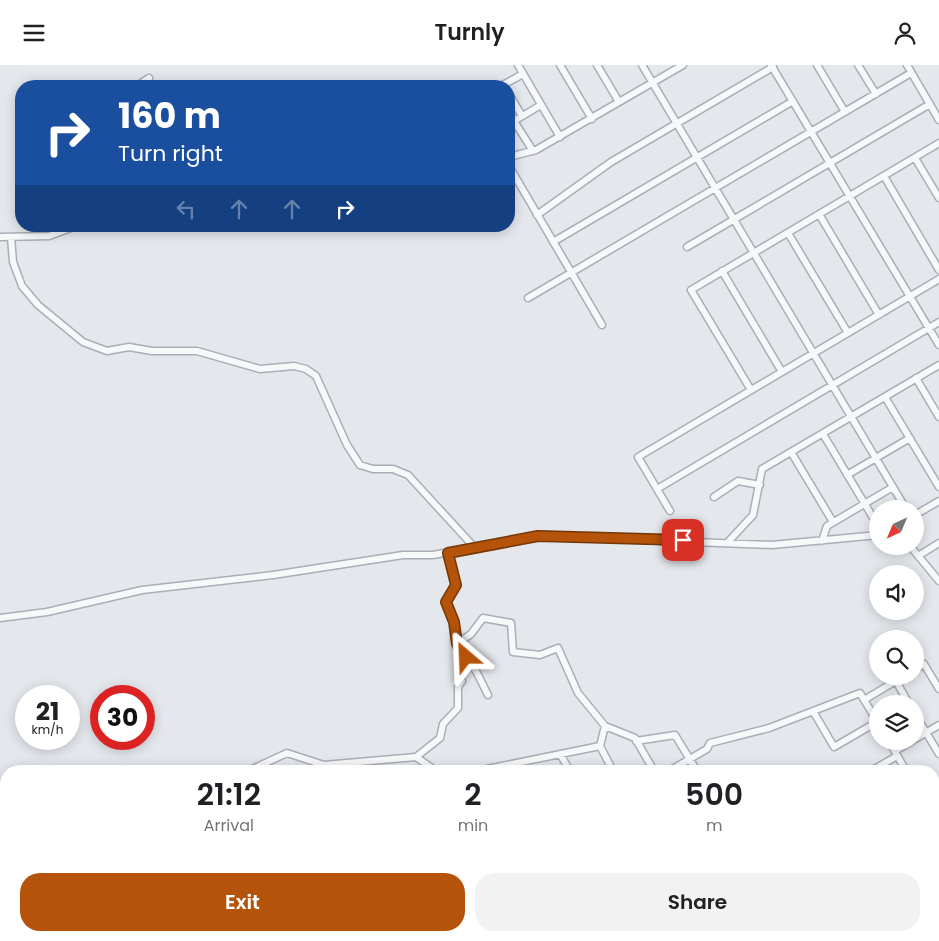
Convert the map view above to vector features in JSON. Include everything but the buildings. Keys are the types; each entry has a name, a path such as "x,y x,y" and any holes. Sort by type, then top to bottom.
{"street":[{"path":"518,65 560,137"},
{"path":"560,65 592,119"},
{"path":"597,65 619,102"},
{"path":"642,65 901,500"},
{"path":"515,156 533,151 560,137 683,65"},
{"path":"818,65 845,112"},
{"path":"858,65 876,94"},
{"path":"907,65 939,119"},
{"path":"537,215 611,162 772,66 939,345"},
{"path":"528,299 911,73"},
{"path":"513,80 523,74"},
{"path":"553,242 793,101"},
{"path":"515,104 522,116"},
{"path":"687,247 930,104"},
{"path":"515,120 541,105"},
{"path":"515,127 533,151"},
{"path":"751,390 691,289 939,143"},
{"path":"915,158 937,190 939,198"},
{"path":"515,176 602,325"},
{"path":"884,176 939,269"},
{"path":"819,214 879,315"},
{"path":"0,237 48,236 59,232"},
{"path":"788,233 848,333"},
{"path":"11,237 13,262 22,286 38,305 83,342 107,351 129,347 152,351 198,351 260,369 294,366 306,369 316,375 347,445 360,465 373,469 393,469 408,475 476,549"},
{"path":"722,271 782,372"},
{"path":"670,511 638,457 939,279"},
{"path":"656,489 939,322"},
{"path":"728,542 753,515 762,469 939,365"},
{"path":"916,378 939,417"},
{"path":"885,397 939,487"},
{"path":"823,433 869,512"},
{"path":"847,475 910,438"},
{"path":"791,452 833,522"},
{"path":"714,497 738,481 760,485"},
{"path":"822,541 827,526 893,487"},
{"path":"924,510 939,501"},
{"path":"0,618 47,612 142,590 273,575 403,555 448,553 538,536 772,545 869,536"},
{"path":"939,543 918,556 939,581"},
{"path":"448,553 456,585 446,602 454,622 457,644 476,671 488,695"},
{"path":"457,644 471,634 483,617 511,623 513,652 540,655 558,648 578,693 605,726 636,741 650,765"},
{"path":"924,664 939,689"},
{"path":"261,765 287,753 324,765 416,757 440,738 443,725 458,708 458,687 462,681"},
{"path":"864,700 889,685"},
{"path":"680,765 707,749 710,743 769,728 860,693 869,708"},
{"path":"813,711 834,747 869,727"},
{"path":"926,733 939,725"},
{"path":"605,726 600,746 611,765"},
{"path":"924,730 939,754"},
{"path":"636,741 675,735 693,765"},
{"path":"507,765 600,746"},
{"path":"894,750 903,765"},
{"path":"879,765 900,750"},
{"path":"560,754 566,765"},
{"path":"416,757 427,765"}],"route":[{"path":"466,657 457,644 454,622 446,602 456,585 448,553 538,536 683,540"}]}
